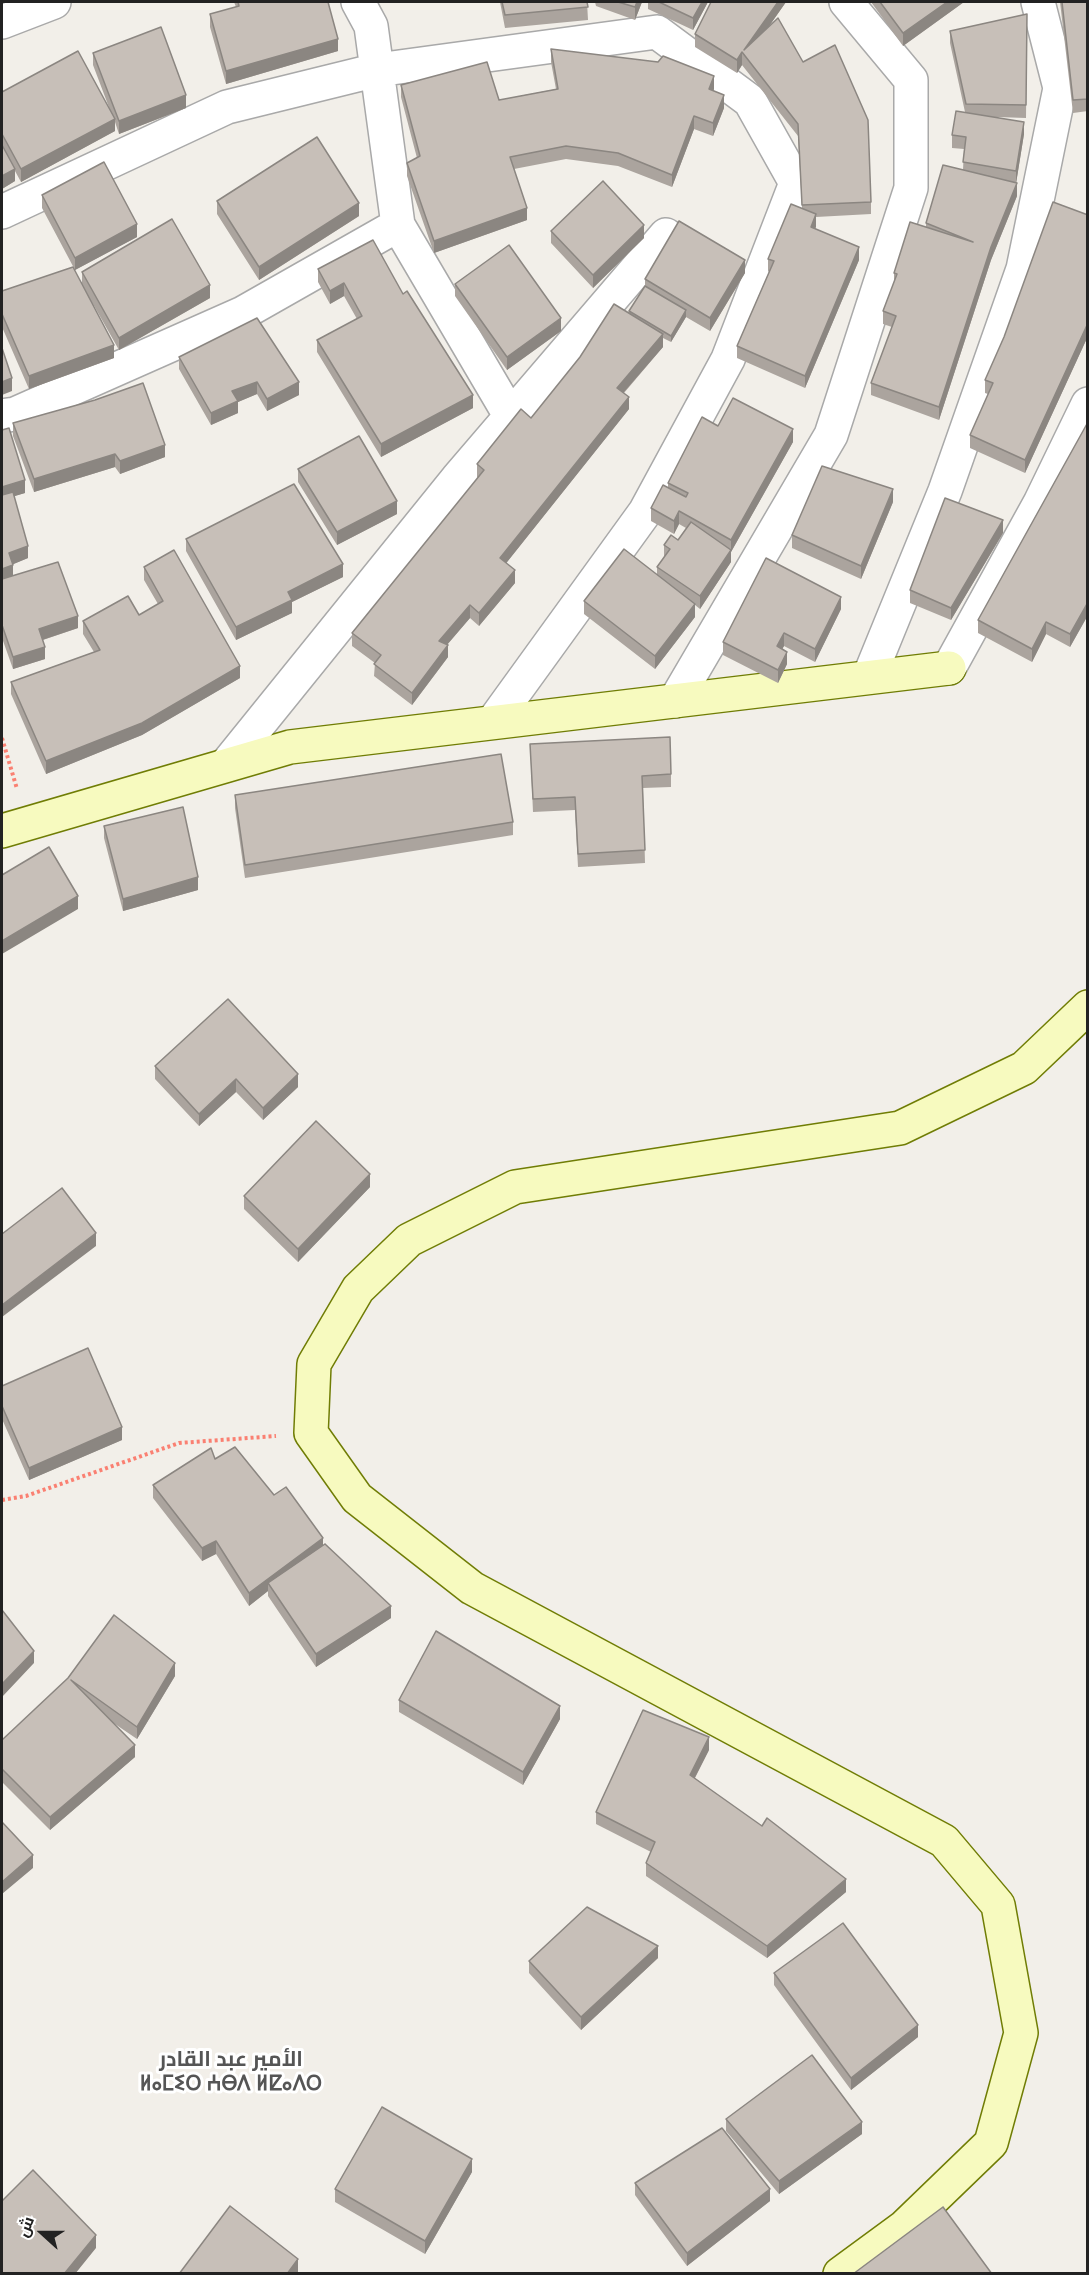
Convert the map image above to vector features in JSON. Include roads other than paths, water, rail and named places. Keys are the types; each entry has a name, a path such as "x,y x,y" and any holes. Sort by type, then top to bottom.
{"main road":[{"path":"14,827 290,747 948,668"},
{"path":"840,2274 904,2227 991,2143 1021,2033 998,1905 944,1841 472,1588 357,1498 311,1433 314,1364 358,1288 409,1240 515,1187 900,1128 1024,1068 1088,1006"}],"street":[{"path":"2,22 54,2"},
{"path":"358,2 371,26 398,225 511,417"},
{"path":"675,701 831,435 911,188 911,80 846,2"},
{"path":"869,677 945,491 1023,269 1060,88 1038,2"},
{"path":"2,212 227,107 377,70 657,32 750,100 796,183 728,359 645,513 493,722"},
{"path":"2,417 15,414 243,313 398,225"},
{"path":"226,765 457,479 666,235"},
{"path":"948,668 1040,503 1088,404"}],"district":[{"name":"الأمير عبد القادر ⵍⴰⵎⵉⵔ ⵄⴱⴷ ⵍⵇⴰⴷⵔ","path":"231,2072"}]}
